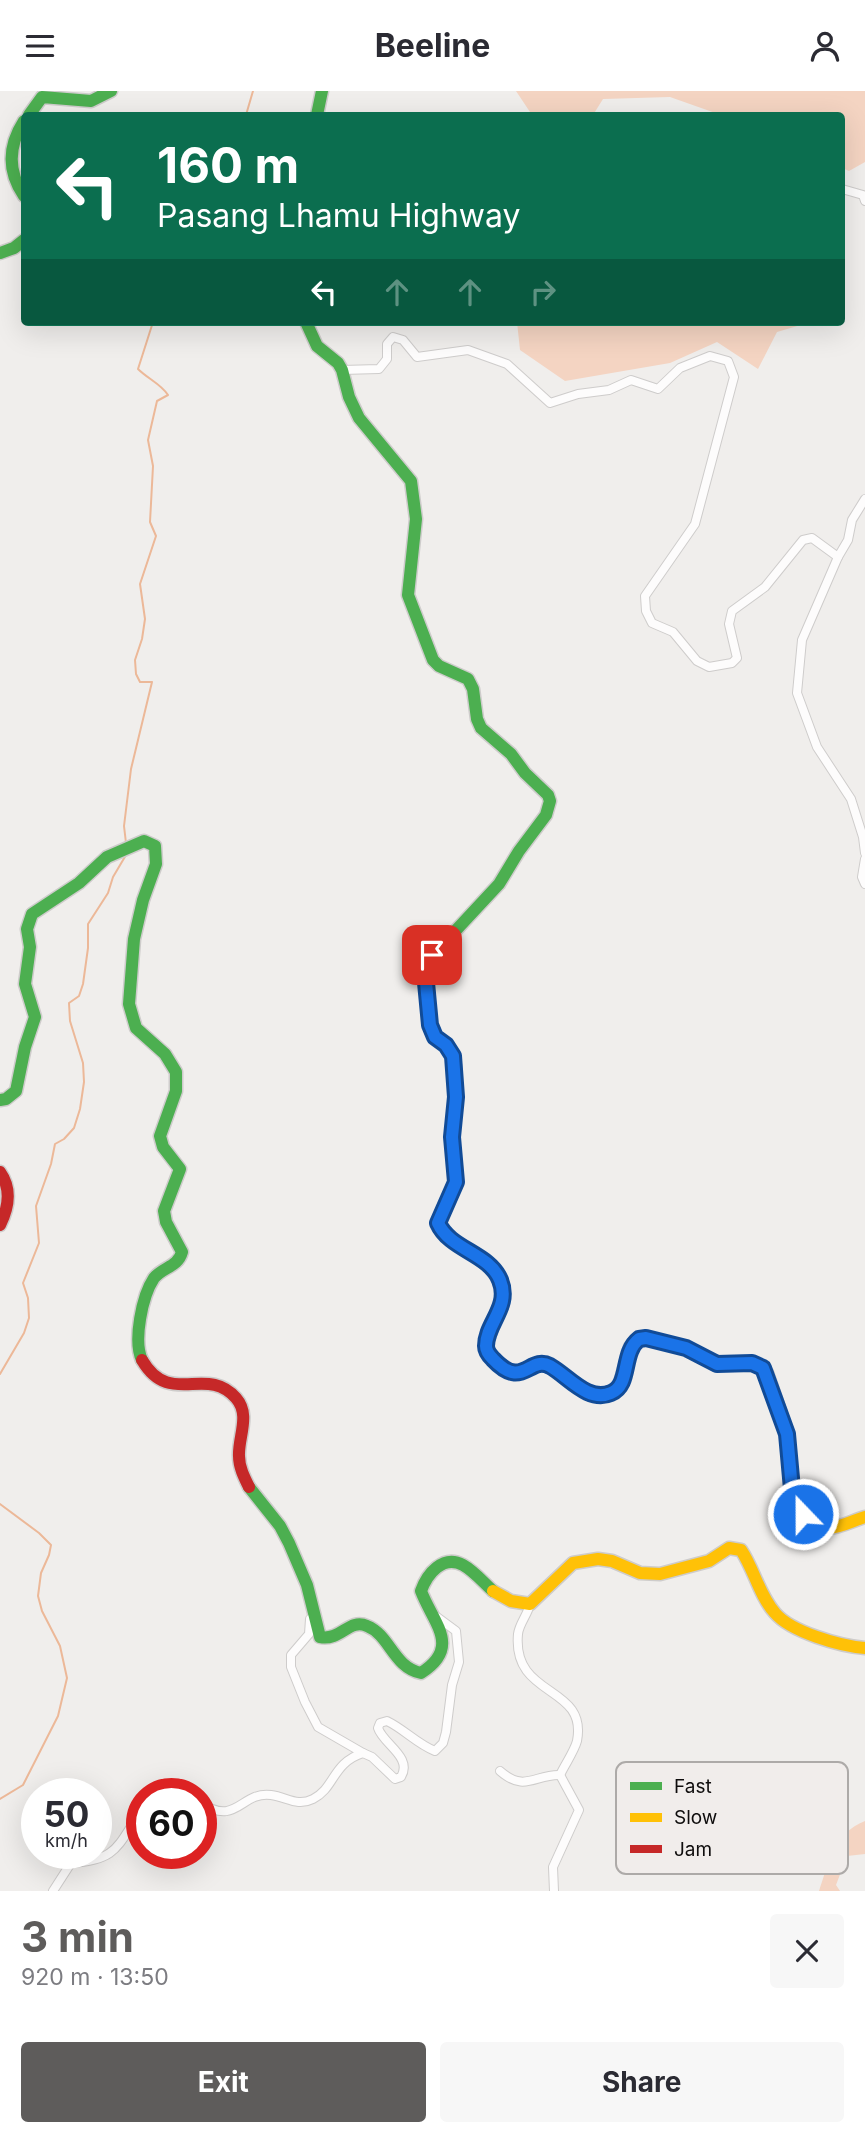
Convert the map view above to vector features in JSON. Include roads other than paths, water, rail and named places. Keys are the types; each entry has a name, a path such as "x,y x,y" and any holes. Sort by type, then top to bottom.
{"street":[{"path":"31,112 44,96 58,92 93,100 111,91"},
{"path":"318,112 322,91"},
{"path":"21,126 10,145 14,178 21,190"},
{"path":"845,190 864,197"},
{"path":"0,253 21,242"},
{"path":"308,326 317,346 338,363 342,370 355,412 411,481 416,525 408,596 433,660 439,666 468,679 474,693 477,719 481,728 511,754 550,800 546,815 499,884 432,955 425,972 431,1030 449,1049 455,1066 456,1097 452,1137 456,1182 438,1223 449,1238 494,1269 502,1283 503,1299 486,1343 487,1350 508,1372 518,1373 547,1364 590,1393 600,1395 612,1393 620,1386 627,1356 639,1339 646,1338 684,1347 717,1364 759,1365 767,1373 787,1434 792,1489 807,1520 815,1526 827,1529 865,1517"},
{"path":"342,370 379,369 387,359 387,344 393,337 403,340 417,357 468,350 507,364 550,403 578,394 609,390 631,380 658,389 680,368 710,356 728,361 734,377 695,524 645,596 646,611 652,623 673,632 697,661 709,667 732,663 737,658 729,624 732,611 765,587 803,540 812,538 838,557"},
{"path":"865,499 852,520 848,540 802,640 797,693 817,747 850,799 863,837 865,853"},
{"path":"0,1100 16,1091 25,1047 35,1017 25,984 30,947 27,929 29,919 39,908 75,887 95,866 126,847 149,842 155,846 156,861 145,891 131,957 129,1004 136,1031 171,1062 176,1073 178,1087 161,1127 160,1138 180,1169 180,1176 165,1203 164,1214 181,1246 181,1259 157,1276 149,1289 138,1349 148,1371 167,1386 199,1382 223,1387 240,1404 244,1418 238,1457 243,1475 255,1499 285,1534 311,1599 315,1627 320,1637 328,1639 338,1636 351,1625 366,1623 408,1670 421,1673 428,1670 442,1651 443,1633 421,1591 434,1567 446,1562 463,1565 503,1598 516,1604 530,1604"},
{"path":"865,859 862,877 865,884"},
{"path":"0,1172 9,1188 8,1206 0,1224"},
{"path":"560,1775 577,1742 577,1718 567,1702 531,1679 521,1662 518,1632 528,1614 530,1604 573,1563 598,1559 612,1561 640,1573 660,1574 709,1561 729,1548 741,1550 774,1612 788,1625 849,1647 865,1648"},
{"path":"311,1599 309,1635 290,1655 290,1667 305,1702 318,1727 372,1757 395,1779 404,1774 404,1768 398,1752 380,1733 380,1723 387,1721 398,1726 435,1751 443,1743 452,1685 459,1662 458,1640 456,1631 434,1616"},
{"path":"217,1810 228,1811 256,1797 270,1794 293,1802 306,1801 324,1791 337,1769 352,1756 363,1753"},
{"path":"500,1771 519,1782 532,1782 560,1775"},
{"path":"554,1891 553,1867 579,1810 560,1775"},
{"path":"53,1891 71,1863 102,1859 115,1849 126,1833"}],"waterway":[{"path":"247,112 253,91"},
{"path":"126,843 124,826 131,769 152,682 140,682 136,674 135,660 145,619 140,584 156,536 150,522 153,466 148,440 157,401 168,395 138,369 152,326"},
{"path":"0,1374 24,1333 29,1318 28,1298 23,1283 39,1243 36,1206 55,1144 74,1128 80,1109 84,1082 83,1063 70,1021 69,1003 79,996 83,984 88,924 108,893 113,877 126,855"},
{"path":"0,1504 51,1545 41,1573 38,1596 42,1611 60,1646 67,1678 58,1716 23,1785 0,1799"}]}
